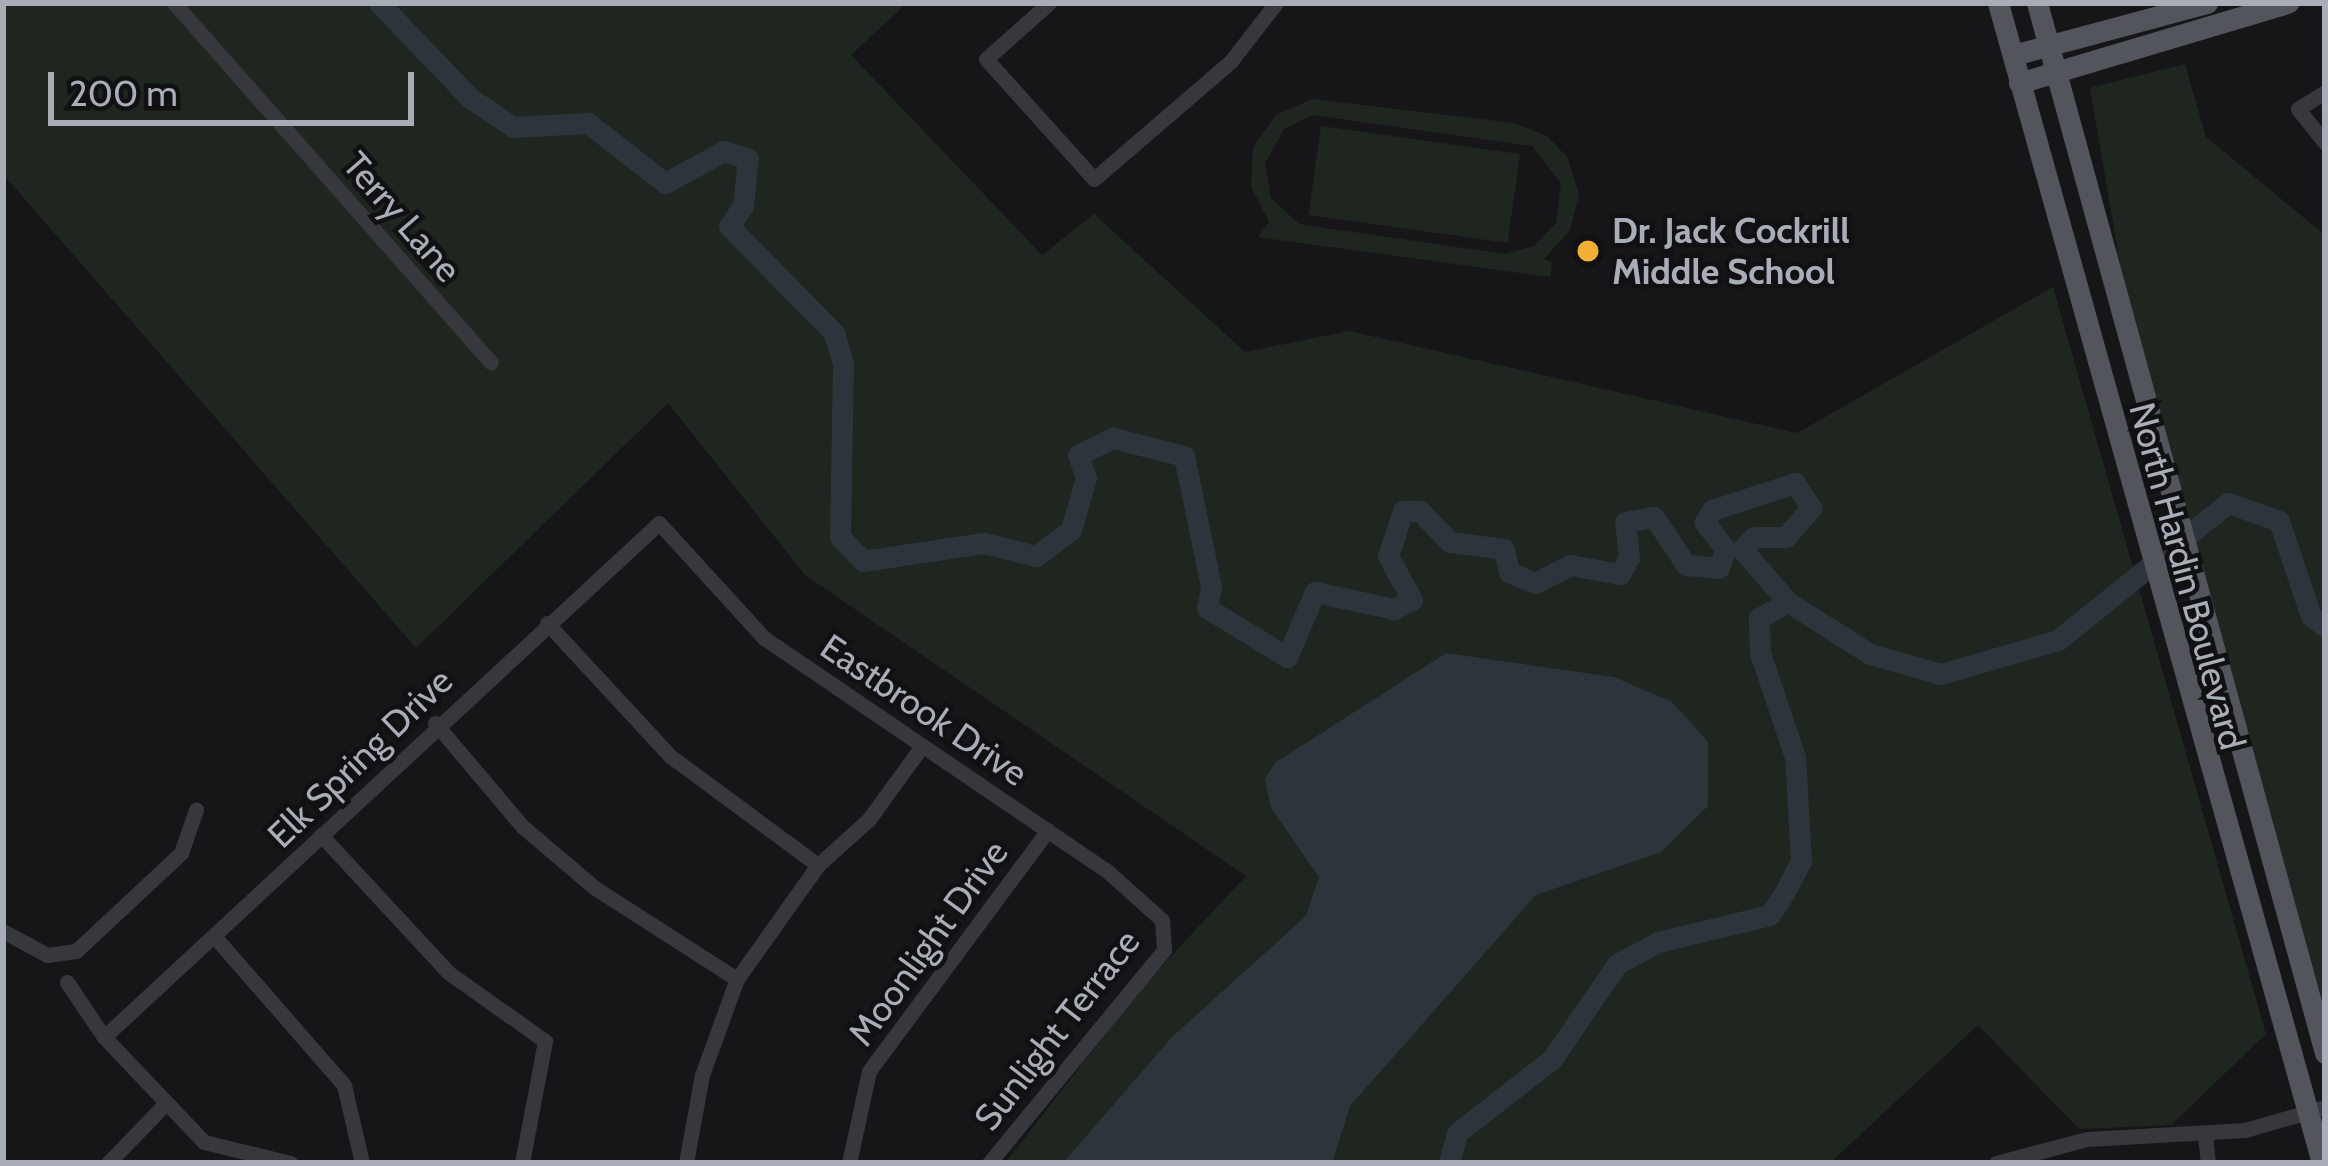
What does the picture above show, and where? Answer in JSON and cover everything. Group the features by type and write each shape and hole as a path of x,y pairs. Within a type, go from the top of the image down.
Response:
{"main road":[{"name":"North Hardin Boulevard","path":"1998,3 2252,938 2315,1110 2322,1163"},
{"name":"North Hardin Boulevard","path":"2036,3 2325,1052"},
{"path":"2013,55 2207,3"},
{"path":"2019,82 2288,3"}],"street":[{"name":"Terry Lane","path":"174,3 491,362"},
{"path":"1049,3 986,59 1094,179 1231,61 1276,3"},
{"path":"2325,92 2298,109 2325,143"},
{"name":"Elk Spring Drive","path":"104,1037 435,723 659,523"},
{"name":"Eastbrook Drive","path":"659,523 751,626 1106,870 1168,933"},
{"path":"547,623 670,756 818,865"},
{"path":"435,723 523,827 595,888 737,979"},
{"path":"686,1163 701,1075 737,979 818,865 869,819 922,746"},
{"path":"3,931 66,956 103,928 182,853 196,810"},
{"name":"Moonlight Drive","path":"850,1163 869,1071 1048,830"},
{"path":"321,835 449,973 545,1041 523,1163"},
{"name":"Sunlight Terrace","path":"989,1163 1168,933"},
{"path":"214,936 344,1085 362,1163"},
{"path":"67,982 104,1037 163,1106 231,1155 290,1163"},
{"path":"107,1163 163,1106"},
{"path":"1996,1163 2087,1139 2205,1135 2315,1110"},
{"path":"2205,1135 2208,1163"}],"shaded area":[{"path":"3,3 907,3 851,55 1042,255 1094,214 1245,352 1349,331 1797,433 2053,287 2266,1034 2171,1125 2079,1129 1978,1025 1830,1163 1005,1163 1143,986 1246,876 805,575 668,403 416,648 3,174"},
{"path":"2185,64 2206,137 2325,235 2325,1011 2121,270 2090,88"},
{"path":"1312,99 1514,123 1547,136 1568,158 1579,194 1570,230 1544,259 1552,262 1550,277 1258,237 1269,222 1251,187 1253,147 1276,115","holes":["1312,115 1532,146 1561,183 1556,223 1534,246 1504,254 1299,224 1271,198 1265,164 1284,129"]},
{"path":"1321,126 1520,154 1508,243 1308,215"},
{"path":"1446,653 1614,677 1672,702 1708,742 1708,806 1661,852 1536,895 1350,1106 1332,1163 1063,1163 1172,1037 1306,916 1319,877 1271,808 1265,779 1275,763"}],"waterway":[{"path":"379,3 470,98 513,127 588,123 665,183 724,151 748,159 743,206 729,226 834,333 843,365 840,537 863,561 984,543 1036,556 1071,530 1086,478 1078,455 1113,438 1184,456 1211,586 1207,608 1287,657 1315,592 1394,609 1412,600 1388,556 1403,511 1420,511 1450,542 1504,549 1509,572 1535,583 1570,565 1620,574 1629,558 1625,522 1654,517 1686,565 1719,568 1725,549 1705,522 1712,510 1795,483 1811,508 1786,537 1754,537 1742,549 1788,602"},
{"path":"1449,1163 1457,1133 1552,1059 1617,964 1658,942 1770,915 1785,892 1801,860 1795,757 1760,653 1759,618 1788,602 1870,654 1941,674 2058,640 2228,503 2279,521 2311,616 2325,627"}],"place":[{"name":"Dr. Jack Cockrill Middle School","path":"1588,251"}]}
